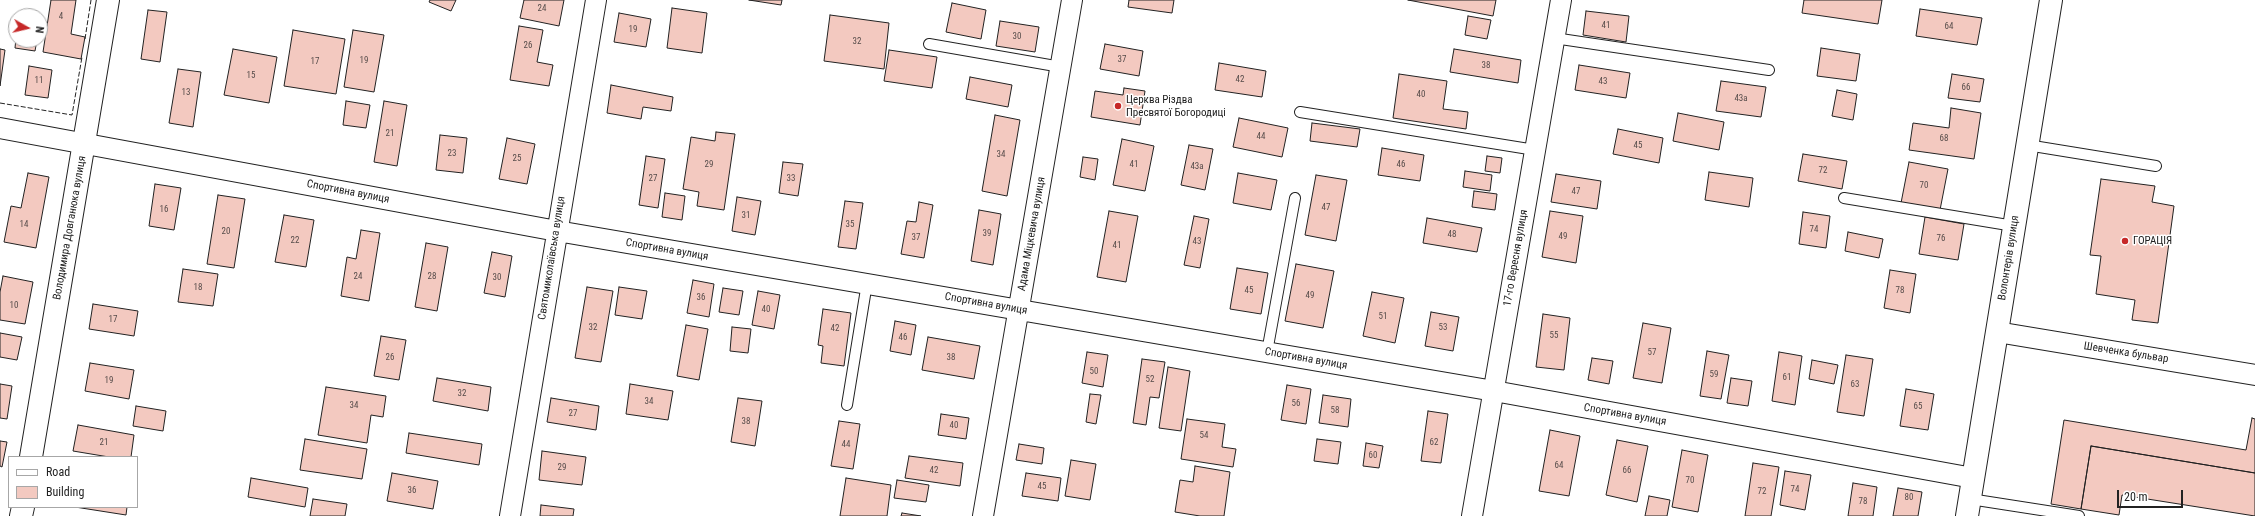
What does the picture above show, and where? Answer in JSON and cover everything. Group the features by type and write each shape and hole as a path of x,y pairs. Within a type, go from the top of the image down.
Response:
{"street":[{"name":"Володимира Довганюка вулиця","path":"31,456 108,0"},
{"name":"Святомиколаївська вулиця","path":"510,516 596,0"},
{"name":"Адама Міцкевича вулиця","path":"983,516 1072,0"},
{"name":"17-го Вересня вулиця","path":"1472,516 1561,0"},
{"name":"Волонтерів вулиця","path":"1968,507 2051,0"},
{"name":"Спортивна вулиця","path":"0,128 557,231 1494,391 1973,478"},
{"name":"Шевченка бульвар","path":"1997,332 2255,375"}],"lane":[{"path":"1554,38 1769,70"},
{"path":"929,44 1061,67"},
{"path":"1300,112 1535,150"},
{"path":"2027,145 2156,166"},
{"path":"1267,352 1295,198"},
{"path":"1844,198 2014,226"},
{"path":"846,406 867,283"},
{"path":"1968,507 2079,516"}],"building":[{"path":"51,0 76,0 71,34 85,37 81,59 43,52 44,48 48,48 48,20"},
{"path":"430,0 456,0 451,11 429,2"},
{"path":"524,0 564,0 559,26 520,18"},
{"path":"749,0 782,0 781,5"},
{"path":"1129,0 1174,0 1172,13 1128,7"},
{"path":"1408,0 1496,0 1493,16"},
{"path":"1804,0 1882,0 1878,24 1802,13"},
{"path":"952,3 986,10 981,39 946,32"},
{"path":"672,8 707,13 702,53 667,48"},
{"path":"1920,9 1982,18 1977,45 1916,36"},
{"path":"148,10 167,12 160,62 141,59"},
{"path":"1586,11 1629,16 1626,42 1583,35"},
{"path":"619,13 651,19 646,47 614,42"},
{"path":"830,15 889,23 884,69 824,61"},
{"path":"1468,16 1491,20 1487,39 1465,35"},
{"path":"1000,21 1039,27 1035,52 996,46"},
{"path":"519,26 543,30 537,62 553,65 549,86 510,80"},
{"path":"293,30 345,39 336,94 284,86"},
{"path":"353,30 384,35 374,92 344,87"},
{"path":"1105,44 1143,51 1139,76 1100,69"},
{"path":"15,48 36,48 35,51"},
{"path":"1821,48 1860,54 1856,81 1817,76"},
{"path":"0,49 5,50 0,86"},
{"path":"233,49 277,57 269,103 224,95"},
{"path":"1454,49 1521,60 1518,83 1450,72"},
{"path":"889,50 937,57 932,88 884,81"},
{"path":"1219,63 1266,71 1262,97 1215,90"},
{"path":"1579,65 1630,73 1626,98 1575,90"},
{"path":"29,66 52,70 48,98 25,95"},
{"path":"178,69 201,72 193,127 169,123"},
{"path":"1399,74 1447,81 1443,109 1468,112 1466,129 1393,118"},
{"path":"1952,74 1984,79 1980,102 1948,98"},
{"path":"970,77 1012,85 1008,107 966,99"},
{"path":"1721,81 1766,87 1761,117 1716,111"},
{"path":"611,85 673,97 671,111 643,107 641,119 607,113"},
{"name":"Церква Різдва Пресвятої Богородиці","path":"1124,88 1145,91 1140,125 1091,117 1095,91 1123,95"},
{"path":"1837,90 1857,94 1853,120 1832,116"},
{"path":"346,101 370,105 366,128 343,125"},
{"path":"384,101 407,105 397,166 374,162"},
{"path":"1951,108 1981,113 1974,159 1909,150 1913,123 1949,128"},
{"path":"1678,113 1724,122 1719,150 1673,141"},
{"path":"995,115 1020,120 1007,196 982,191"},
{"path":"1239,118 1288,128 1282,157 1233,147"},
{"path":"1312,123 1360,129 1357,147 1310,141"},
{"path":"1618,129 1663,138 1659,163 1613,154"},
{"path":"716,132 735,134 724,210 697,206 699,192 683,189 691,137 715,141"},
{"path":"440,135 467,138 463,173 436,170"},
{"path":"507,138 535,144 527,184 499,179"},
{"path":"1122,139 1154,146 1145,191 1113,185"},
{"path":"1189,145 1213,149 1205,190 1181,185"},
{"path":"1382,148 1424,155 1420,181 1378,175"},
{"path":"1803,154 1847,161 1842,189 1798,181"},
{"path":"646,156 665,159 658,208 639,205"},
{"path":"1487,156 1502,158 1500,173 1485,171"},
{"path":"1083,157 1098,159 1095,180 1080,177"},
{"path":"783,162 803,164 798,196 779,193"},
{"path":"1909,162 1948,169 1940,210 1901,203"},
{"path":"1465,171 1492,175 1490,191 1463,187"},
{"path":"1709,172 1753,178 1749,207 1705,200"},
{"path":"28,173 49,177 36,248 4,242 11,206 21,208"},
{"path":"1238,173 1277,180 1271,210 1233,203"},
{"path":"1556,174 1601,181 1597,209 1551,202"},
{"path":"1316,175 1347,180 1336,241 1305,235"},
{"path":"2101,179 2155,186 2152,202 2174,206 2158,323 2132,320 2135,300 2096,294 2101,256 2090,255"},
{"path":"155,184 181,188 174,230 149,226"},
{"path":"1474,191 1497,194 1495,210 1472,207"},
{"path":"665,193 685,196 682,220 662,217"},
{"path":"218,195 245,199 234,268 207,264"},
{"path":"737,197 761,201 755,235 732,231"},
{"path":"845,201 863,203 856,249 838,247"},
{"path":"919,202 933,205 924,258 901,254 907,221 916,222"},
{"path":"979,210 1001,214 993,265 971,261"},
{"path":"1109,211 1138,216 1126,282 1097,277"},
{"path":"1550,211 1583,216 1576,263 1542,257"},
{"path":"1803,212 1830,216 1826,248 1799,244"},
{"path":"284,215 314,220 306,267 275,262"},
{"path":"1194,216 1209,219 1200,268 1184,265"},
{"path":"1925,217 1964,224 1958,260 1919,254"},
{"path":"1427,218 1482,228 1477,252 1423,243"},
{"path":"361,230 380,233 369,301 341,296 347,257 356,259"},
{"path":"1848,232 1883,239 1879,258 1845,251"},
{"path":"426,243 448,247 437,311 415,307"},
{"path":"492,252 512,256 505,297 484,293"},
{"path":"1296,264 1334,271 1323,328 1285,321"},
{"path":"1237,268 1268,273 1261,314 1230,309"},
{"path":"183,269 218,274 213,306 178,302"},
{"path":"1890,270 1916,274 1910,313 1884,308"},
{"path":"3,276 33,282 25,324 0,320 0,292"},
{"path":"693,280 714,284 709,317 687,313"},
{"path":"587,287 613,291 601,362 575,358"},
{"path":"619,287 647,291 642,319 615,315"},
{"path":"723,288 743,291 739,315 719,312"},
{"path":"758,291 780,295 774,329 752,325"},
{"path":"1372,292 1404,298 1395,343 1363,336"},
{"path":"93,304 138,311 134,336 89,329"},
{"path":"823,309 851,313 844,366 821,363 823,346 818,345"},
{"path":"1431,312 1459,317 1453,351 1425,346"},
{"path":"1543,314 1570,318 1564,370 1536,367"},
{"path":"895,321 916,325 911,355 890,351"},
{"path":"1643,323 1671,328 1662,383 1633,378"},
{"path":"686,325 708,329 699,380 677,376"},
{"path":"732,327 751,329 748,353 730,351"},
{"path":"0,333 22,337 17,360 0,357"},
{"path":"381,336 406,340 399,380 374,376"},
{"path":"928,337 980,346 974,379 922,370"},
{"path":"1707,351 1729,355 1721,399 1700,396"},
{"path":"1087,352 1108,355 1103,387 1082,383"},
{"path":"1779,352 1802,356 1795,405 1772,401"},
{"path":"1846,355 1873,359 1864,416 1837,412"},
{"path":"1592,358 1613,361 1609,384 1588,380"},
{"path":"1142,359 1165,362 1159,398 1150,397 1146,425 1133,423"},
{"path":"1812,360 1838,365 1834,384 1809,379"},
{"path":"90,363 134,370 129,399 85,391"},
{"path":"1168,367 1190,371 1181,431 1159,428"},
{"path":"437,378 491,387 488,411 433,401"},
{"path":"1731,378 1752,381 1748,406 1727,403"},
{"path":"0,384 12,386 7,419 0,418"},
{"path":"630,384 673,391 668,420 626,414"},
{"path":"1287,385 1311,389 1306,424 1281,420"},
{"path":"326,387 386,396 383,417 371,415 367,443 318,435"},
{"path":"1906,389 1934,394 1928,430 1900,426"},
{"path":"1090,394 1101,395 1096,424 1086,422"},
{"path":"1323,395 1351,399 1348,427 1319,423"},
{"path":"551,398 599,406 596,430 547,422"},
{"path":"738,398 762,401 755,446 731,442"},
{"path":"136,406 166,411 163,431 133,426"},
{"path":"1428,411 1448,414 1441,463 1421,461"},
{"path":"941,414 969,418 966,439 938,435"},
{"path":"2252,418 2255,419 2255,473 2091,446 2081,509 2051,504 2064,420 2246,450"},
{"path":"1187,419 1225,424 1222,447 1236,449 1233,467 1181,459"},
{"path":"839,421 860,424 853,469 831,466"},
{"path":"78,425 134,435 131,456 103,456 73,451"},
{"path":"1550,430 1580,436 1569,496 1539,491"},
{"path":"409,433 482,444 479,465 406,453"},
{"path":"305,439 367,449 362,479 300,470"},
{"path":"1317,439 1341,442 1338,464 1314,461"},
{"path":"1617,440 1648,446 1637,502 1606,495"},
{"path":"0,441 7,442 2,467 0,466"},
{"path":"1366,443 1383,446 1379,468 1363,466"},
{"path":"1019,444 1044,448 1042,464 1016,460"},
{"path":"2091,446 2255,473 2255,516 2122,495 2119,515 2081,509"},
{"path":"1682,450 1708,455 1698,512 1672,507"},
{"path":"542,451 586,457 582,485 539,480"},
{"path":"909,456 963,463 960,486 905,478"},
{"path":"1071,460 1096,464 1090,500 1065,496"},
{"path":"1753,463 1779,467 1771,516 1745,516"},
{"path":"1195,466 1230,472 1224,516 1200,516 1175,512 1180,480 1193,482"},
{"path":"1785,471 1811,475 1805,510 1780,505"},
{"path":"392,473 438,481 433,509 387,501"},
{"path":"1026,473 1061,478 1058,501 1022,496"},
{"path":"251,478 308,488 305,507 248,497"},
{"path":"846,478 891,485 887,516 840,516"},
{"path":"897,480 929,485 926,502 894,498"},
{"path":"1853,483 1877,487 1873,516 1848,516"},
{"path":"1898,488 1922,492 1918,516 1893,516"},
{"path":"1649,496 1670,500 1667,516 1645,516"},
{"path":"313,499 347,504 345,516 310,516"},
{"path":"541,505 574,509 573,516 540,516"},
{"path":"81,508 127,508 126,515"},
{"path":"902,513 921,516 901,516"}],"fence":[{"path":"85,39 91,0"},
{"path":"0,103 72,115 82,57"}],"place":[{"name":"Церква Різдва Пресвятої Богородиці","path":"1118,106"},
{"name":"ГОРАЦІЯ","path":"2125,241"}]}
